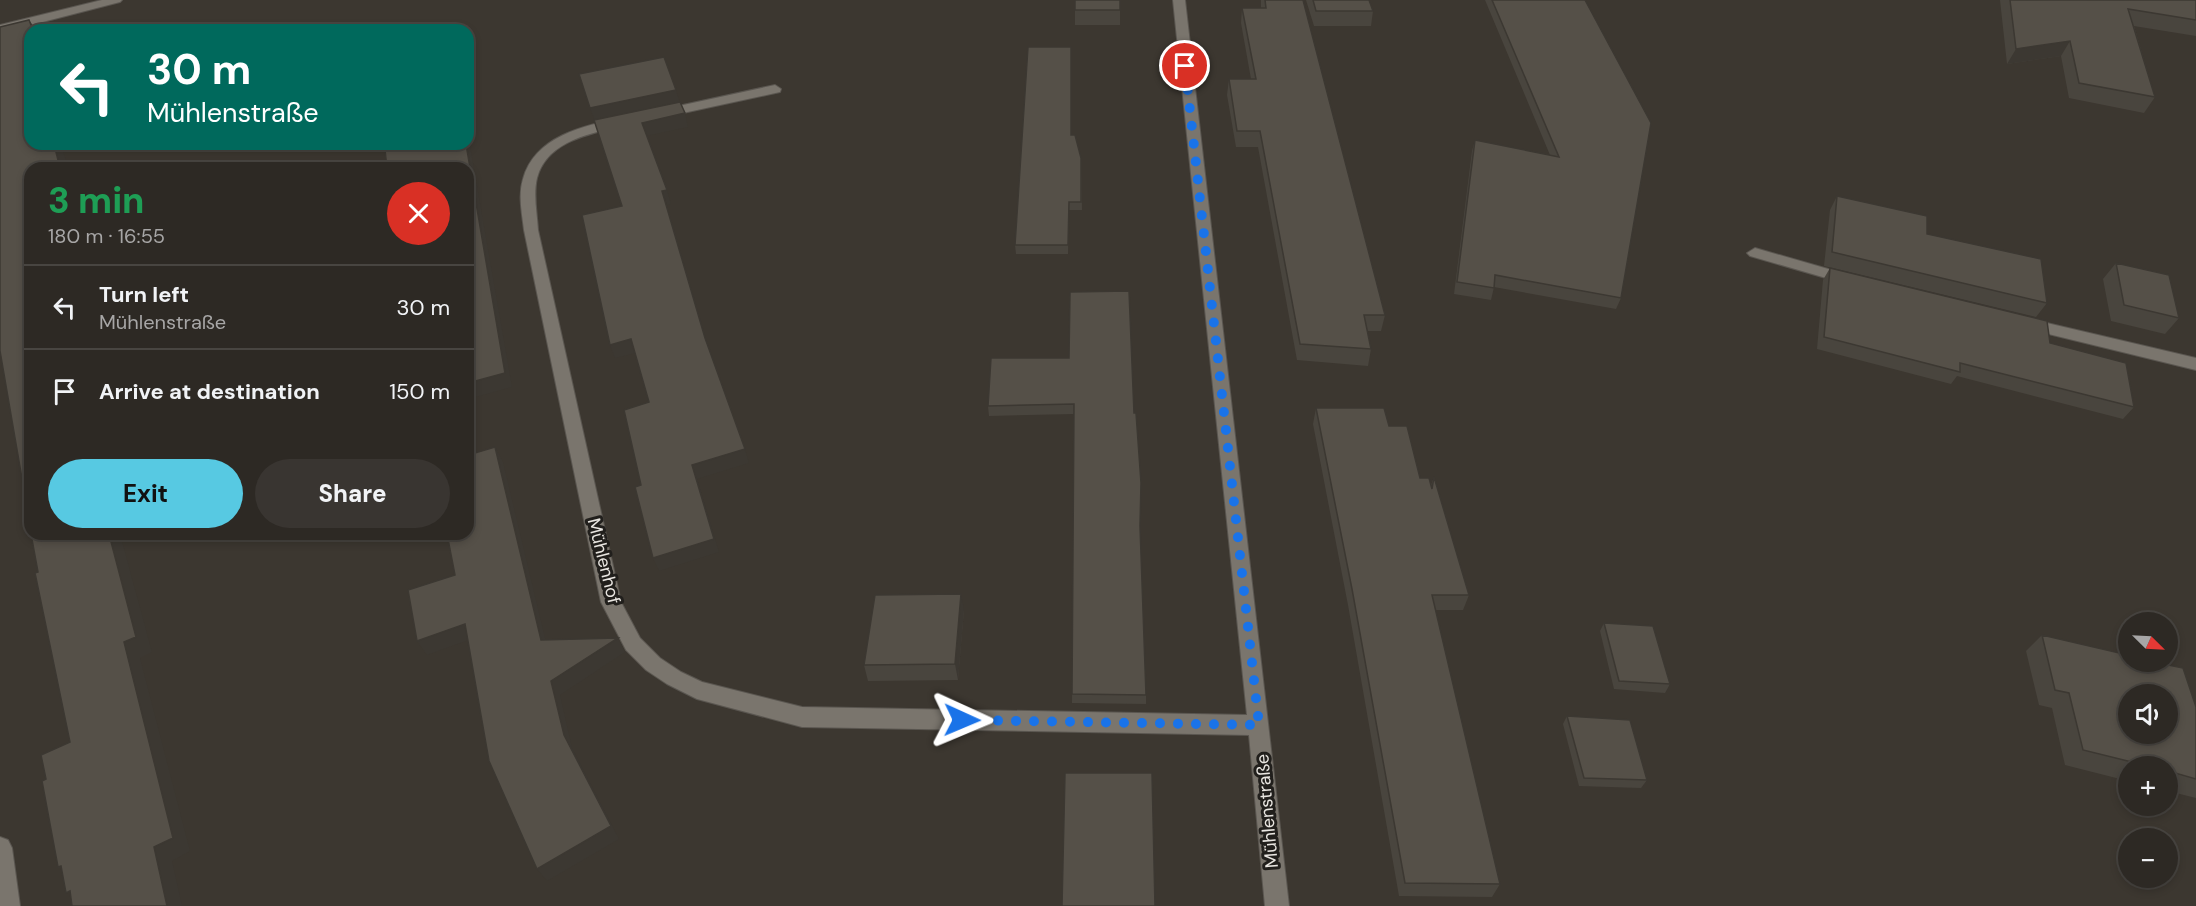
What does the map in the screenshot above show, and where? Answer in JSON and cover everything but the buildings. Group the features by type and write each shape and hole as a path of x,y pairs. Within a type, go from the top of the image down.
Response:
{"street":[{"path":"0,29 116,0"},
{"name":"Mühlenstraße","path":"1179,0 1259,725 1276,906"},
{"name":"Mühlenhof","path":"775,89 588,129 552,147 532,169 528,190 531,230 611,602 633,644 653,664 697,690 802,717 1259,725"},
{"path":"1755,253 1866,284"},
{"path":"2014,320 2196,364"},
{"path":"0,848 8,906"}],"route":[{"path":"962,720 1259,725 1185,66"}]}
